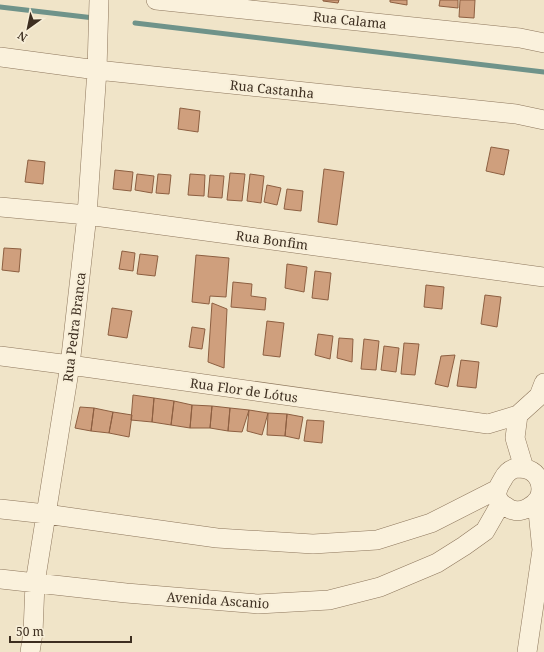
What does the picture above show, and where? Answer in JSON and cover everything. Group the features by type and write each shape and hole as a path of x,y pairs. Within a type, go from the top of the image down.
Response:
{"street":[{"name":"Rua Pedra Branca","path":"30,652 33,633 35,583 70,365 87,215 98,70 99,0"},
{"name":"Rua Calama","path":"156,0 520,38 544,43"},
{"name":"Rua Castanha","path":"0,57 98,70 508,114 544,120"},
{"name":"Rua Bonfim","path":"0,208 87,215 544,276"},
{"name":"Rua Flor de Lótus","path":"0,356 488,424"},
{"path":"488,424 518,414 539,396 544,383"},
{"path":"503,501 518,511 532,507 541,496 542,488 514,438 518,414"},
{"path":"488,424 504,438 533,472"},
{"path":"503,501 505,475 533,472"},
{"path":"0,509 217,538 313,544 377,540 503,501"},
{"path":"503,501 526,522 532,536 542,550"},
{"name":"Avenida Ascanio","path":"0,579 126,593 258,604 329,600 380,587 437,563 464,546 485,530 503,501"},
{"path":"527,652 542,550 537,502"}],"building":[{"path":"323,0 339,0 338,3"},
{"path":"390,0 407,0 407,5 390,2"},
{"path":"440,0 458,0 458,8 439,6"},
{"path":"460,0 475,0 474,18 459,17"},
{"path":"180,108 200,111 198,132 178,129"},
{"path":"491,147 509,150 504,175 486,171"},
{"path":"28,160 45,162 43,184 25,182"},
{"path":"324,169 344,172 337,225 318,222"},
{"path":"115,170 133,172 131,191 113,189"},
{"path":"230,173 245,174 242,201 227,200"},
{"path":"137,174 154,176 152,193 135,190"},
{"path":"158,174 171,175 169,194 156,193"},
{"path":"190,174 205,175 204,196 188,195"},
{"path":"250,174 264,176 261,203 247,201"},
{"path":"210,175 224,176 222,198 208,197"},
{"path":"267,185 281,188 277,205 264,202"},
{"path":"287,189 303,191 301,211 284,209"},
{"path":"4,248 21,249 19,272 2,270"},
{"path":"122,251 135,253 133,271 119,269"},
{"path":"140,254 158,256 155,276 137,274"},
{"path":"196,255 229,258 226,297 210,296 209,304 192,302"},
{"path":"287,264 307,267 304,292 285,288"},
{"path":"315,271 331,273 328,300 312,298"},
{"path":"233,282 252,284 251,296 266,298 265,310 231,307"},
{"path":"426,285 444,287 442,309 424,307"},
{"path":"485,295 501,297 497,327 481,324"},
{"path":"212,303 227,309 224,368 208,362"},
{"path":"112,308 132,311 127,338 108,335"},
{"path":"267,321 284,323 280,357 263,355"},
{"path":"192,327 205,329 202,349 189,347"},
{"path":"318,334 333,336 330,359 315,355"},
{"path":"339,338 353,339 352,362 337,358"},
{"path":"364,339 379,341 376,370 361,369"},
{"path":"404,343 419,344 415,375 401,374"},
{"path":"384,346 399,348 396,372 381,370"},
{"path":"455,355 448,387 435,384 441,356"},
{"path":"461,360 479,362 476,388 457,386"},
{"path":"133,395 154,398 152,422 131,420"},
{"path":"154,398 174,401 171,425 152,422"},
{"path":"174,401 192,405 190,428 171,425"},
{"path":"192,405 212,406 210,428 190,428"},
{"path":"212,406 230,408 228,431 210,428"},
{"path":"80,407 94,408 91,431 75,428"},
{"path":"94,408 113,412 109,433 91,431"},
{"path":"230,408 249,410 242,432 228,431"},
{"path":"249,410 268,413 262,435 247,431"},
{"path":"113,412 132,415 129,437 109,433"},
{"path":"268,413 287,414 285,436 267,435"},
{"path":"287,414 303,417 299,439 285,436"},
{"path":"307,420 324,421 322,443 304,441"}],"waterway":[{"path":"0,7 94,18"},
{"path":"135,23 544,72"}]}
